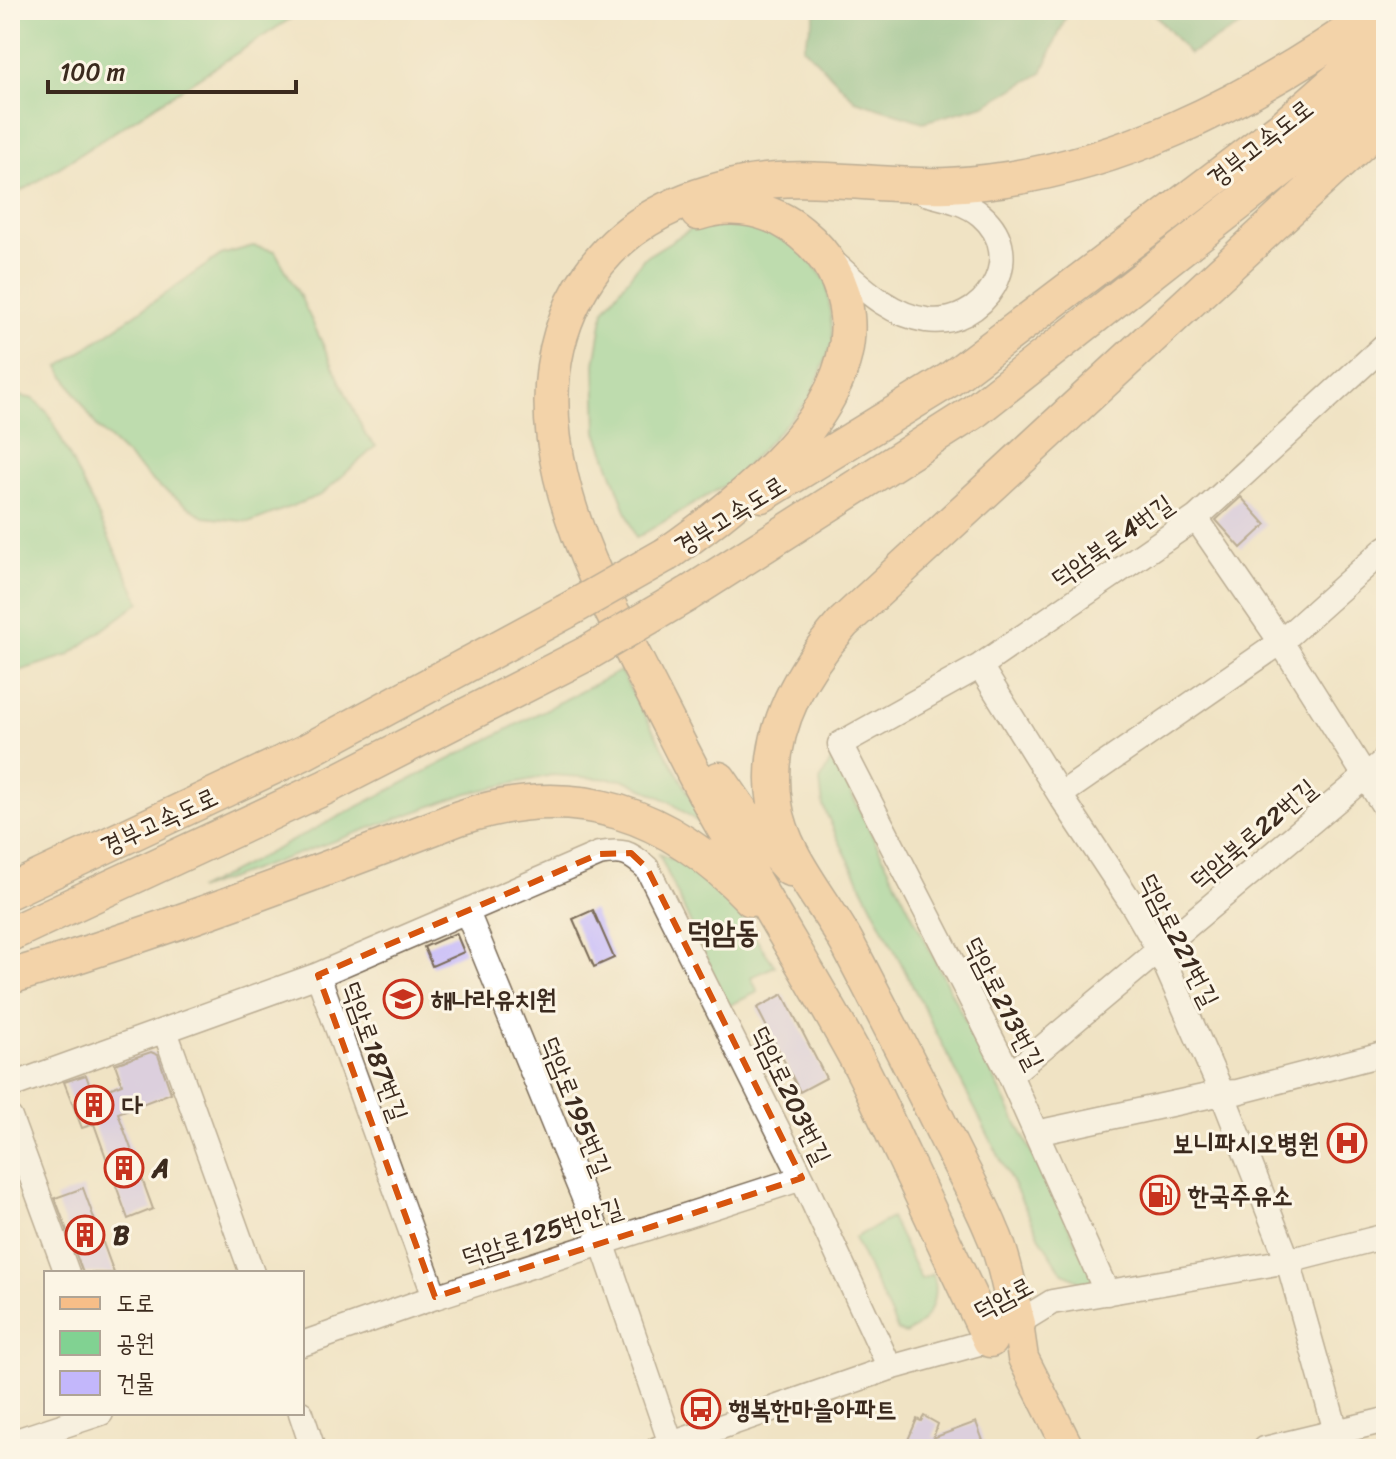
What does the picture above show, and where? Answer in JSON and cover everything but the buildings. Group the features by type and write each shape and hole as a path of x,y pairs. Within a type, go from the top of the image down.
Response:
{"highway":[{"path":"1004,1332 860,1065 703,791 592,569 559,465 552,419 552,379 563,322 584,282 604,254 649,218 693,197 751,182 795,178 894,185 955,184 1009,178 1098,158 1151,139 1257,90 1321,51 1379,10"},
{"name":"경부고속도로","path":"10,891 303,753 565,612 667,554 949,380 1284,126 1386,37"},
{"name":"경부고속도로","path":"10,934 326,787 586,654 688,594 972,413 1309,148 1386,82"},
{"path":"1004,1332 993,1233 899,1041 786,839 773,791 777,739 811,662 859,608 1386,120"},
{"path":"667,554 730,506 777,462 816,418 834,389 847,340 847,306 837,278 820,251 781,219 750,209 704,211 663,230 623,262 610,277 590,309 577,346 570,410 575,455 595,528 681,706 734,804 809,890 840,931"},
{"path":"10,977 114,945 485,809 538,801 602,808 658,825 718,867 789,941"}],"main road":[{"path":"1004,1332 1049,1449"},
{"path":"1004,1332 1023,1358 1069,1449"}],"street":[{"path":"820,251 877,299 917,318 928,321 949,319 970,310 986,297 999,279 1003,260 999,240 990,224 962,204 894,185"},
{"name":"덕암북로4번길","path":"840,744 980,666 1196,518 1386,344"},
{"path":"1196,518 1281,642 1386,809"},
{"path":"1060,795 1281,642 1386,548"},
{"name":"덕암로221번길","path":"980,666 1159,950 1222,1093 1288,1261 1338,1441"},
{"name":"덕암로213번길","path":"840,744 1010,1075 1107,1293"},
{"name":"덕암북로22번길","path":"1010,1075 1386,759"},
{"name":"덕암로203번길","path":"467,912 599,854 614,851 631,853 647,868 802,1178 890,1368"},
{"name":"덕암로187번길","path":"435,1297 318,975 467,912"},
{"name":"덕암로195번길","path":"467,912 602,1242 664,1447"},
{"path":"10,1086 318,975"},
{"path":"165,1031 251,1271"},
{"path":"1036,1133 1237,1092 1386,1053"},
{"path":"10,1118 66,1271"},
{"name":"덕암로125번안길","path":"304,1343 435,1297 802,1178"},
{"name":"덕암로","path":"664,1447 890,1368 1004,1332 1052,1302 1288,1261 1386,1236"},
{"path":"10,1443 95,1415"},
{"path":"302,1415 313,1449"},
{"path":"1265,1449 1338,1441 1386,1420"}],"highlighted area":[{"path":"631,853 647,868 802,1178 435,1297 318,975 599,854"}],"green space":[{"path":"10,10 304,10 27,188 10,195"},
{"path":"817,10 1069,10 1042,73 985,105 923,122 855,100 803,47"},
{"path":"1151,10 1270,10 1189,54"},
{"path":"751,220 800,248 827,282 833,342 810,398 732,481 636,538 597,432 595,364 604,310 644,258 701,223"},
{"path":"253,246 275,251 301,298 366,436 376,446 321,495 251,522 204,517 157,485 97,427 59,367 221,255"},
{"path":"10,394 34,399 49,414 140,602 69,655 19,671 10,670"},
{"path":"620,671 710,831 669,801 625,780 552,775 468,793 197,890"},
{"path":"833,757 1095,1279 1083,1283 1062,1272 1042,1241 837,837 823,806 820,781"},
{"path":"659,854 696,869 729,900 775,966 751,977 758,992 728,1006"},
{"path":"891,1218 921,1279 933,1274 935,1284 933,1302 926,1317 905,1334 898,1331 854,1238"}],"place":[{"name":"해나라유치원","path":"403,999"},
{"name":"다","path":"94,1105"},
{"name":"보니파시오병원","path":"1347,1143"},
{"name":"A","path":"124,1168"},
{"name":"한국주유소","path":"1160,1195"},
{"name":"B","path":"85,1235"},
{"name":"행복한마을아파트","path":"701,1409"}],"district":[{"name":"덕암동","path":"723,932"}]}
